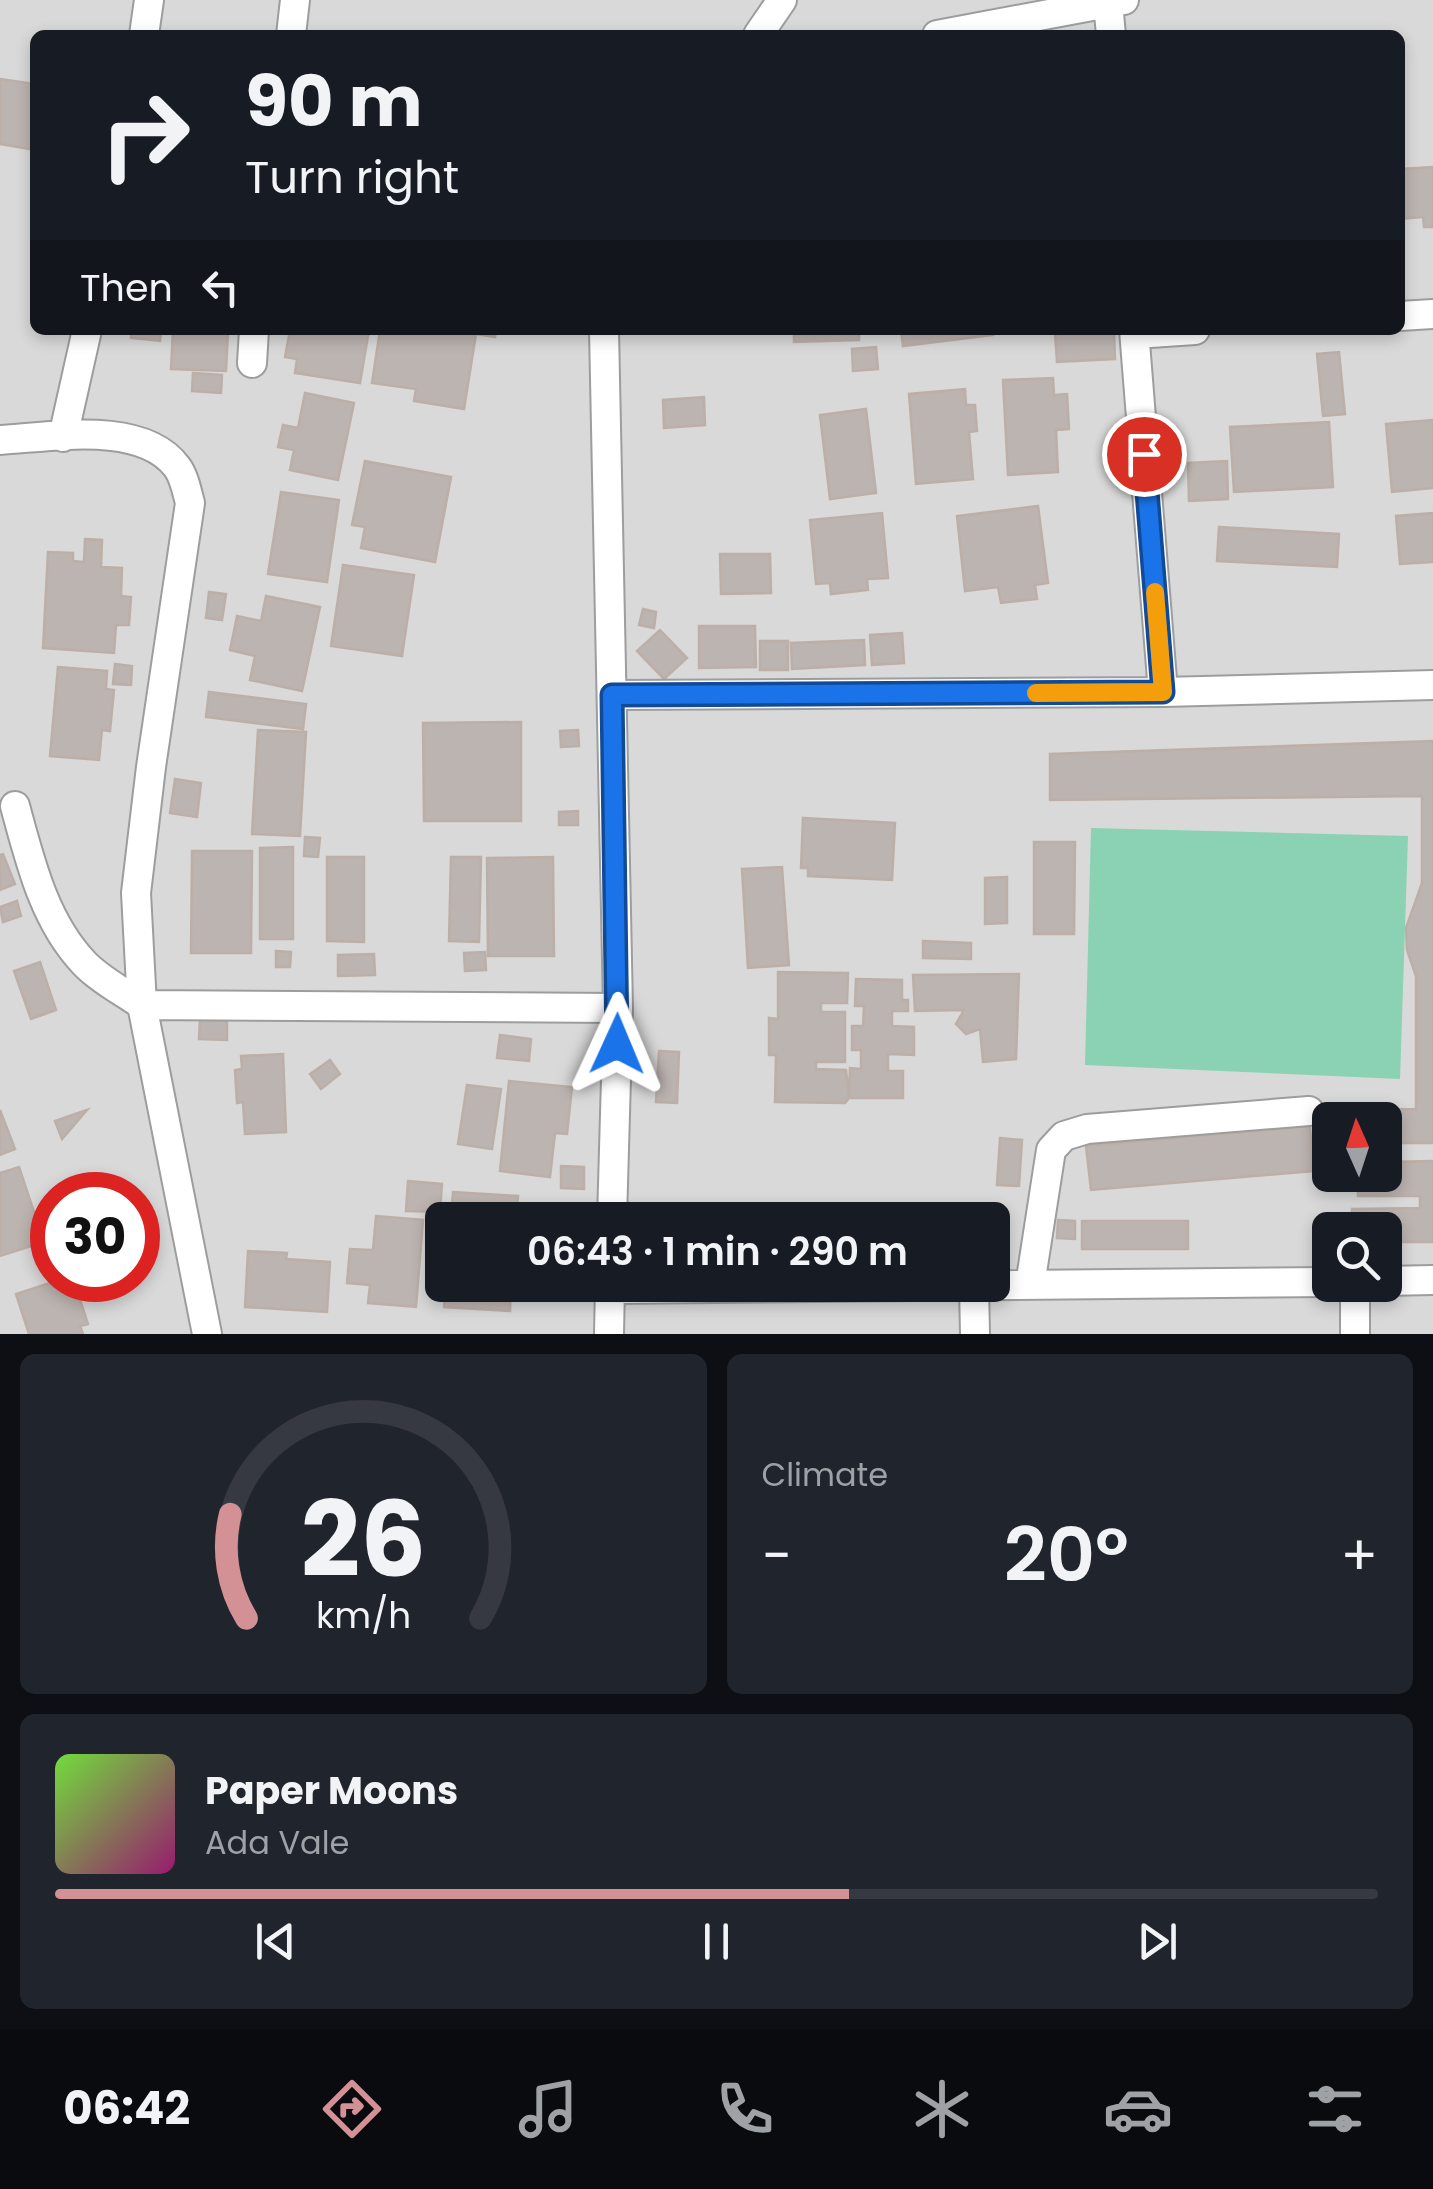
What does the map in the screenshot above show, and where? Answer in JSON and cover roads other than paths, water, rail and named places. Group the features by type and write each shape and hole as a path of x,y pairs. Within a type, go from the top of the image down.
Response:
{"street":[{"path":"145,30 149,0"},
{"path":"292,30 295,0"},
{"path":"761,30 782,0"},
{"path":"965,30 1116,2 1112,30"},
{"path":"1405,316 1433,314"},
{"path":"63,437 86,335"},
{"path":"252,364 254,335"},
{"path":"604,335 618,1008 613,1202"},
{"path":"1134,335 1163,692"},
{"path":"0,440 130,436 156,447 179,468 190,503 150,768 136,892 142,1005 207,1334"},
{"path":"612,695 1163,692 1433,685"},
{"path":"15,806 33,872 54,921 85,965 142,1005 618,1008"},
{"path":"1030,1285 1051,1150 1064,1136 1086,1130 1309,1111"},
{"path":"1402,1281 1433,1280"},
{"path":"1010,1285 1312,1282"},
{"path":"609,1334 610,1302"},
{"path":"974,1302 975,1334"},
{"path":"1355,1302 1356,1334"}]}
